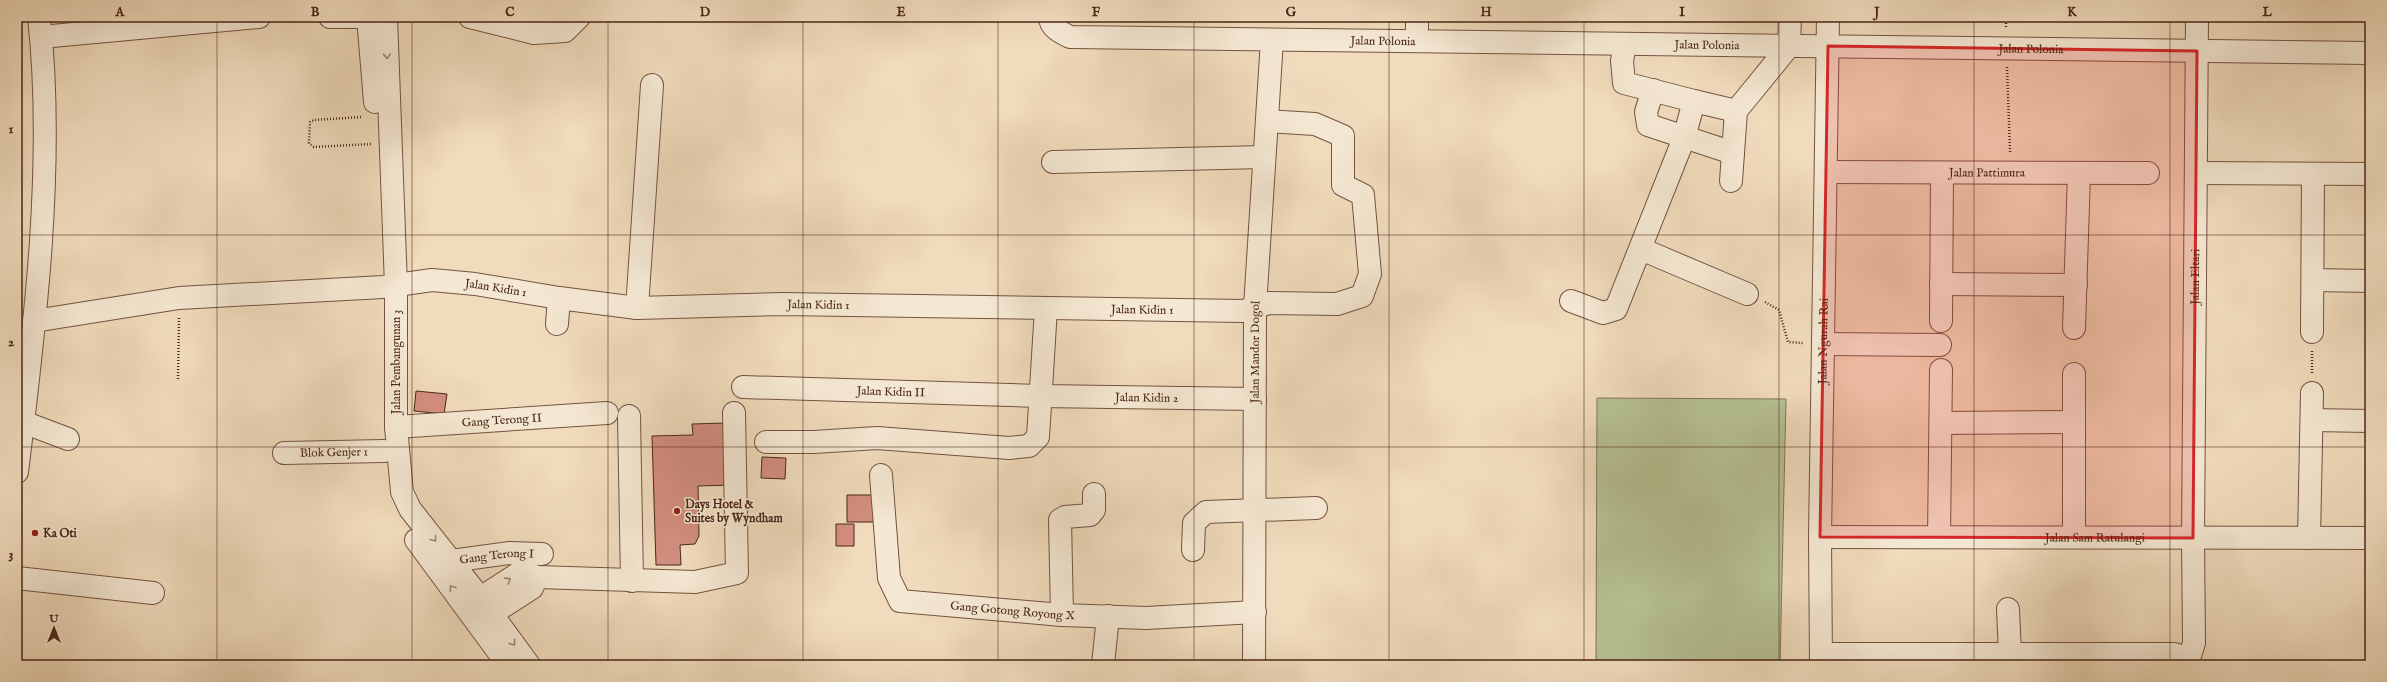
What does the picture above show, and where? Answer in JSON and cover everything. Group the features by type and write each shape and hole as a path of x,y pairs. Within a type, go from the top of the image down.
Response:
{"street":[{"path":"17,472 34,321 42,211 45,104 40,27 259,17"},
{"path":"330,17 375,17"},
{"name":"Jalan Pembangunan 3","path":"368,17 389,286 396,427 402,492 410,509 451,561 508,665"},
{"name":"Jalan Pembangunan 3","path":"386,17 389,286 384,451 389,495 403,522 479,611 529,665"},
{"path":"470,17 534,33 565,31 579,17"},
{"path":"1417,17 1417,41"},
{"path":"1731,182 1736,111 1789,46 1790,17"},
{"name":"Jalan Ngurah Rai","path":"1821,660 1820,537 1815,344 1826,172 1828,17"},
{"name":"Jalan Eltari","path":"2189,662 2194,643 2193,538 2197,17"},
{"name":"Jalan Polonia","path":"1050,19 1057,30 1070,37 2370,53"},
{"name":"Jalan Mandor Dogol","path":"1254,665 1255,307 1272,40"},
{"path":"1625,44 1622,61 1624,83 1736,111"},
{"path":"637,308 652,85"},
{"path":"1653,90 1646,112 1648,125 1733,153"},
{"path":"1571,301 1602,313 1616,309 1684,138 1694,101"},
{"name":"Jalan Kidin 1","path":"34,321 179,298 389,286 432,280 475,284 559,298 637,308 783,304 1243,312 1269,302 1337,304 1362,296 1370,274 1363,195 1343,184 1343,136 1315,124 1267,121"},
{"path":"1053,162 1264,157"},
{"name":"Jalan Pattimura","path":"1826,172 2148,173"},
{"path":"1941,321 1942,172"},
{"path":"2074,328 2079,173"},
{"path":"2196,173 2370,174"},
{"path":"2312,332 2313,174"},
{"path":"1641,249 1747,294"},
{"path":"2313,280 2370,281"},
{"path":"1941,284 2076,285"},
{"path":"557,324 559,298"},
{"path":"766,442 814,442 877,438 1009,448 1029,446 1038,436 1046,308"},
{"path":"1815,344 1940,345"},
{"path":"1939,537 1941,370"},
{"path":"2074,374 2074,537"},
{"name":"Jalan Kidin II","path":"743,387 1040,396"},
{"path":"2309,538 2312,393"},
{"name":"Jalan Kidin 2","path":"1040,396 1255,399"},
{"name":"Gang Terong II","path":"396,427 607,413"},
{"path":"479,611 522,571 538,577 695,582 736,573 734,413"},
{"path":"629,416 632,581"},
{"path":"2312,420 2370,421"},
{"path":"23,422 68,439"},
{"path":"1941,423 2074,422"},
{"name":"Blok Genjer 1","path":"284,453 384,451"},
{"name":"Gang Gotong Royong X","path":"881,475 889,578 900,600 1062,615 1146,618 1254,612"},
{"path":"1062,615 1060,520 1065,517 1090,515 1094,510 1094,494"},
{"path":"1193,550 1194,523 1206,512 1254,509 1316,508"},
{"name":"Jalan Sam Ratulangi","path":"1820,537 2370,538"},
{"name":"Gang Terong I","path":"451,561 510,553 542,554"},
{"path":"17,578 153,593"},
{"path":"2008,610 2010,654"},
{"path":"1103,665 1108,616"},
{"path":"1821,660 2010,654 2174,654 2189,662"}],"path":[{"path":"2006,17 2010,173"},
{"path":"376,117 314,120 310,122 309,144 314,148 378,144"},
{"path":"1747,294 1776,306 1786,340 1790,343 1815,344"},
{"path":"178,379 179,298"},
{"path":"2312,332 2312,393"}],"highlighted area":[{"path":"1828,46 2197,51 2193,538 1820,537"}],"green space":[{"path":"1597,398 1786,399 1780,665 1596,665"}],"building":[{"path":"416,391 447,394 444,414 414,411"},
{"name":"Days Hotel & Suites by Wyndham","path":"725,423 733,485 698,486 699,536 695,544 680,545 681,565 656,565 652,436 693,435 692,424"},
{"path":"762,457 786,458 785,479 761,478"},
{"path":"847,495 874,495 874,522 847,522"},
{"path":"836,524 854,524 854,546 836,546"}],"place":[{"name":"Days Hotel & Suites by Wyndham","path":"677,511"},
{"name":"Ka Oti","path":"35,533"}]}
